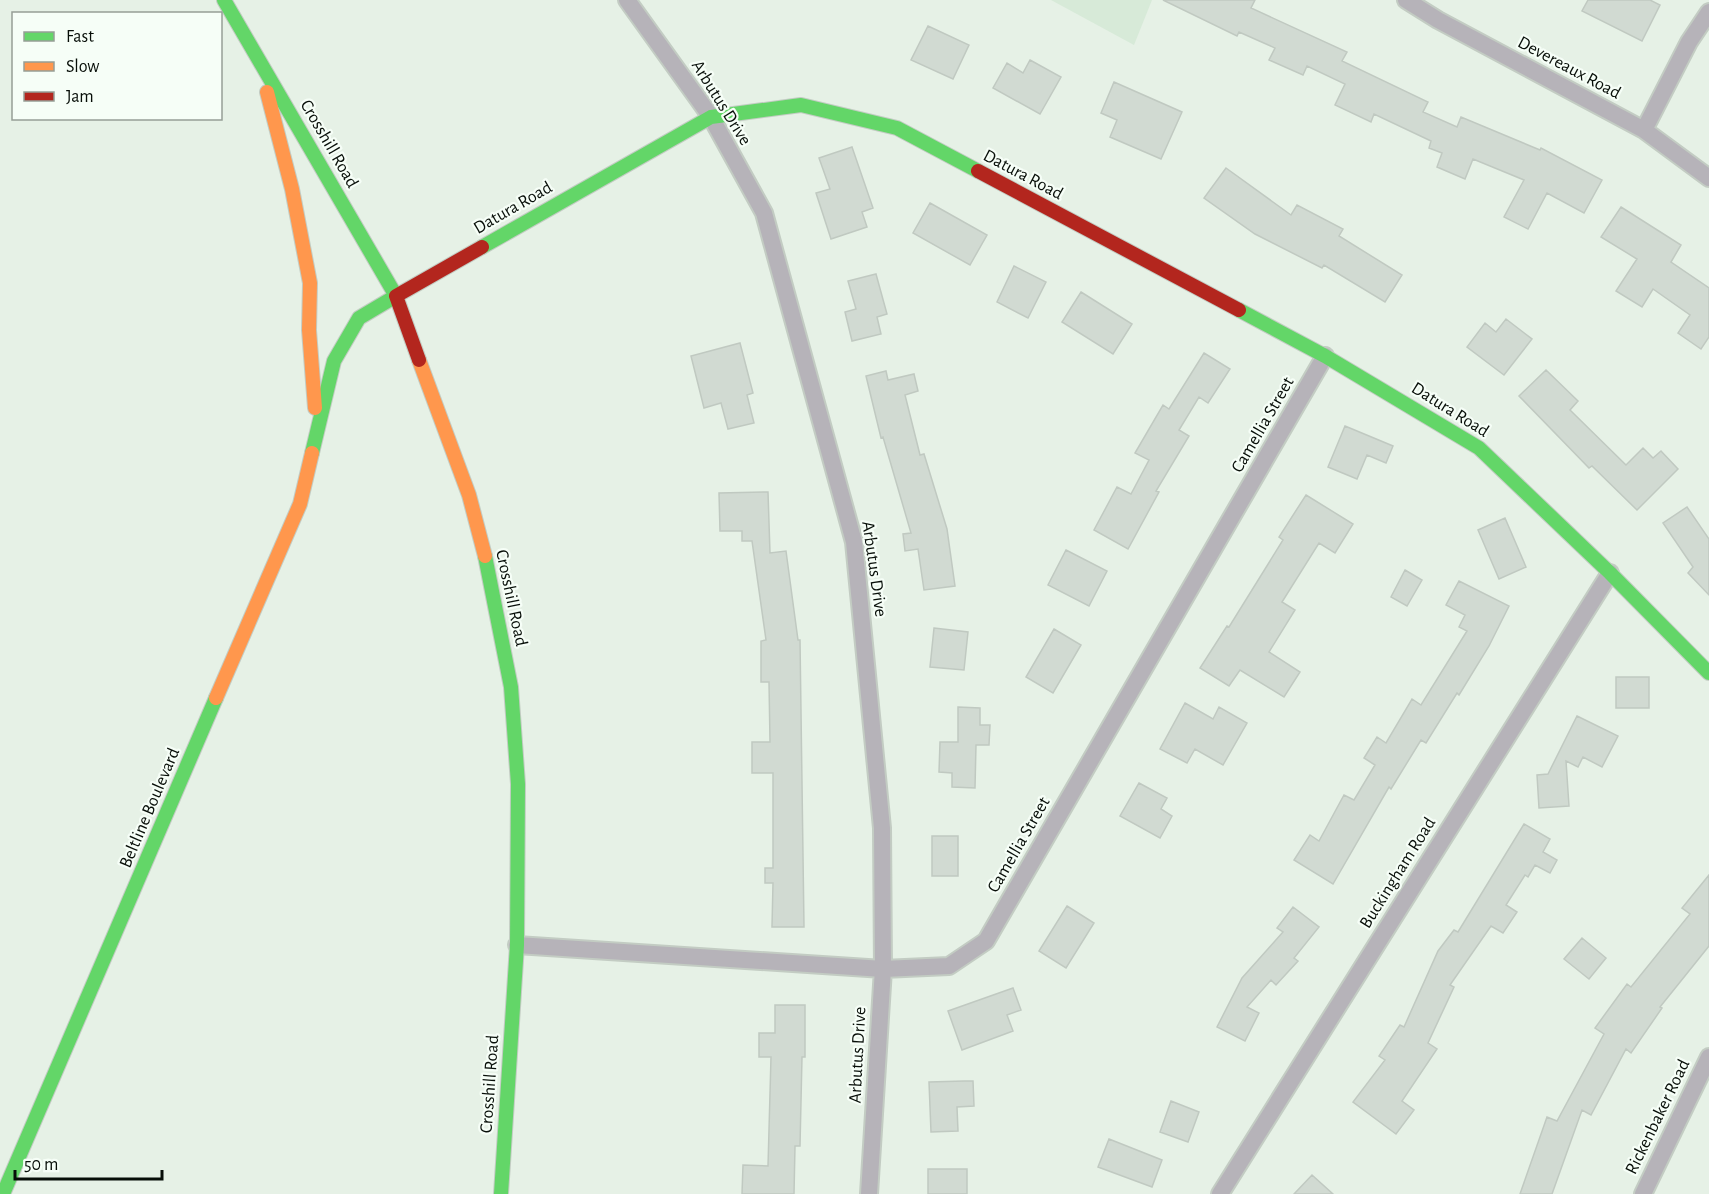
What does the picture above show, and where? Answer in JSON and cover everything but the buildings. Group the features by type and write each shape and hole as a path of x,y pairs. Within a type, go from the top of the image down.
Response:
{"main road":[{"path":"224,0 259,59 292,189 310,284 309,330 318,433"},
{"name":"Crosshill Road","path":"259,59 396,296 469,495 490,576 511,687 518,784 517,945 501,1194"},
{"name":"Datura Road","path":"318,433 334,361 359,318 711,117 801,105 897,128 1325,356 1479,448 1610,573 1709,673"},
{"name":"Beltline Boulevard","path":"3,1194 300,504 318,433"}],"street":[{"name":"Arbutus Drive","path":"627,0 711,117 764,213 854,542 882,828 883,969 869,1194"},
{"name":"Devereaux Road","path":"1406,0 1438,20 1644,130 1709,178"},
{"path":"1644,130 1689,42 1709,12"},
{"name":"Camellia Street","path":"517,945 883,969 949,966 986,941 1325,356"},
{"name":"Buckingham Road","path":"1220,1194 1610,573"},
{"name":"Rickenbaker Road","path":"1642,1194 1709,1057"}],"shaded area":[{"path":"1051,0 1152,0 1134,45"}],"traffic: fast":[{"path":"224,0 396,296 359,318 334,361 312,453"},
{"path":"482,247 711,117 801,105 897,128 978,171"},
{"path":"1239,310 1325,356 1479,448 1610,573 1709,673"},
{"path":"485,556 511,687 518,784 517,945 501,1194"},
{"path":"3,1194 216,698"}],"traffic: slow":[{"path":"267,92 292,189 310,283 309,330 315,408"},
{"path":"419,360 469,495 485,556"},
{"path":"216,698 300,504 312,453"}],"traffic: jam":[{"path":"978,171 1239,310"},
{"path":"419,360 396,296 482,247"}]}
